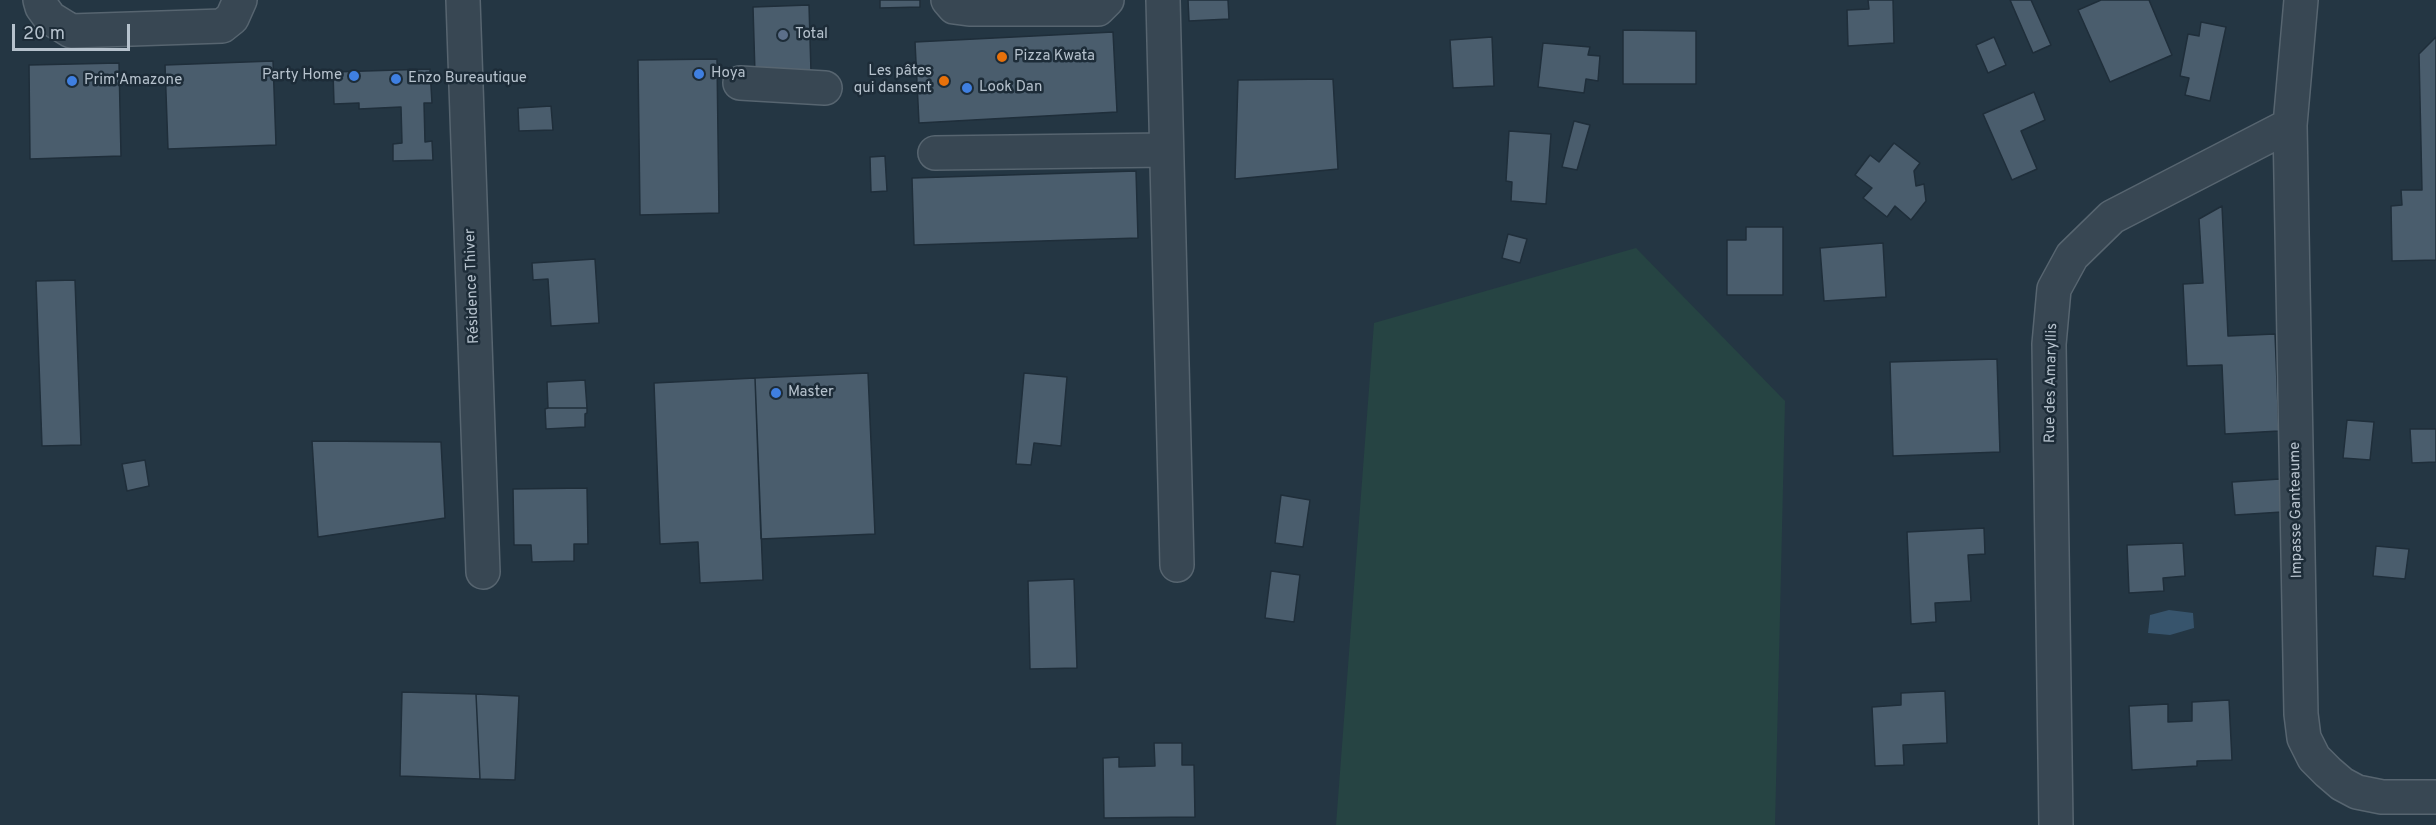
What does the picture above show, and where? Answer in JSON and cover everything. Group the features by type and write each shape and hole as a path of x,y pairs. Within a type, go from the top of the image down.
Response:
{"street":[{"path":"40,0 50,18 71,31 222,26 232,18 240,0"},
{"name":"Résidence Thiver","path":"463,0 483,572"},
{"path":"948,0 954,7 969,9 1098,9 1107,0"},
{"path":"1163,0 1177,565"},
{"path":"2290,125 2301,0"},
{"path":"740,83 825,88"},
{"name":"Impasse Ganteaume","path":"2290,125 2301,702 2304,738 2314,758 2342,784 2357,792 2382,797 2436,797"},
{"name":"Rue des Amaryllis","path":"2056,825 2049,344 2054,289 2072,256 2112,217 2290,125"},
{"path":"935,153 1166,150"}],"green space":[{"path":"1636,248 1785,401 1775,825 1336,825 1374,323"}],"water":[{"path":"2169,610 2193,613 2194,628 2170,635 2148,633 2150,615"}],"building":[{"path":"880,0 920,0 920,7 880,8"},
{"path":"1188,0 1228,0 1229,19 1189,21"},
{"path":"1868,0 1893,0 1894,43 1848,46 1847,10 1869,9"},
{"path":"2010,0 2031,0 2051,45 2033,53"},
{"path":"2101,0 2149,0 2172,55 2110,82 2078,10"},
{"path":"809,5 811,72 755,74 753,7"},
{"path":"2201,22 2226,27 2210,101 2185,95 2189,78 2180,76 2188,34 2199,36"},
{"path":"1623,30 1696,31 1696,84 1623,84"},
{"path":"1113,32 1117,112 919,123 915,42"},
{"path":"1492,37 1494,86 1453,88 1450,40"},
{"path":"1994,37 2006,65 1988,73 1976,45"},
{"path":"2436,37 2436,260 2392,261 2391,206 2402,205 2401,190 2422,190 2419,54"},
{"path":"1543,43 1590,47 1588,55 1600,56 1598,81 1586,79 1584,93 1538,87"},
{"path":"717,59 719,213 640,215 638,60"},
{"path":"273,61 276,145 168,149 165,65"},
{"path":"119,63 121,156 30,159 29,65"},
{"path":"430,69 432,103 424,103 425,142 432,141 433,160 393,161 393,144 402,143 401,107 359,109 359,103 334,104 333,72"},
{"path":"1333,79 1338,169 1235,179 1238,80"},
{"path":"2034,92 2045,120 2021,131 2037,169 2012,180 1983,114"},
{"path":"551,106 553,130 519,131 518,108"},
{"path":"1574,121 1590,125 1577,170 1562,167"},
{"path":"1509,131 1551,134 1546,204 1511,201 1512,182 1506,181"},
{"path":"1894,143 1920,163 1914,171 1916,186 1924,184 1926,201 1911,220 1895,206 1887,217 1863,198 1872,188 1855,175 1870,155 1879,162"},
{"path":"885,156 887,191 871,192 870,157"},
{"path":"1136,171 1138,238 914,245 912,178"},
{"path":"2222,206 2228,336 2275,334 2279,431 2225,434 2222,365 2187,366 2183,284 2203,283 2199,219"},
{"path":"1746,227 1783,227 1783,295 1727,295 1727,240 1746,240"},
{"path":"1508,234 1527,239 1520,263 1502,258"},
{"path":"1883,243 1886,297 1824,301 1820,248"},
{"path":"595,259 599,323 551,326 548,279 533,280 532,263"},
{"path":"75,280 81,445 42,446 36,281"},
{"path":"1997,359 2000,452 1893,456 1890,362"},
{"path":"868,373 875,534 761,539 755,378"},
{"path":"1024,373 1067,377 1061,446 1034,443 1031,465 1016,464"},
{"path":"755,378 763,580 700,583 698,542 660,544 654,383"},
{"path":"585,380 587,408 548,408 547,382"},
{"path":"587,408 585,427 546,429 545,409"},
{"path":"2347,420 2374,422 2370,460 2343,458"},
{"path":"2410,429 2436,429 2436,462 2412,463"},
{"path":"312,441 441,442 445,518 318,537"},
{"path":"145,460 149,486 127,491 122,464"},
{"path":"2280,479 2282,512 2235,515 2232,482"},
{"path":"587,488 588,544 574,544 574,561 532,562 531,545 514,545 513,489"},
{"path":"1281,495 1310,500 1303,547 1275,543"},
{"path":"1984,528 1985,554 1968,555 1971,601 1935,603 1936,622 1911,624 1907,532"},
{"path":"2183,543 2185,576 2163,578 2164,591 2129,593 2127,545"},
{"path":"2376,546 2409,549 2405,579 2373,576"},
{"path":"1271,571 1300,575 1294,622 1265,618"},
{"path":"1074,579 1077,668 1030,669 1028,581"},
{"path":"1945,691 1947,743 1903,745 1904,765 1875,766 1872,707 1901,705 1901,693"},
{"path":"402,692 476,694 480,779 400,776"},
{"path":"476,694 519,696 515,780 480,779"},
{"path":"2229,700 2232,760 2197,761 2197,766 2132,770 2129,706 2168,704 2168,722 2192,721 2192,702"},
{"path":"1154,743 1182,743 1182,765 1194,765 1195,817 1104,818 1103,758 1119,757 1119,767 1155,766"}],"place":[{"name":"Total","path":"783,35"},
{"name":"Pizza Kwata","path":"1002,57"},
{"name":"Hoya","path":"699,74"},
{"name":"Party Home","path":"354,76"},
{"name":"Enzo Bureautique","path":"396,79"},
{"name":"Prim'Amazone","path":"72,81"},
{"name":"Les pâtes qui dansent","path":"944,81"},
{"name":"Look Dan","path":"967,88"},
{"name":"Master","path":"776,393"}]}
